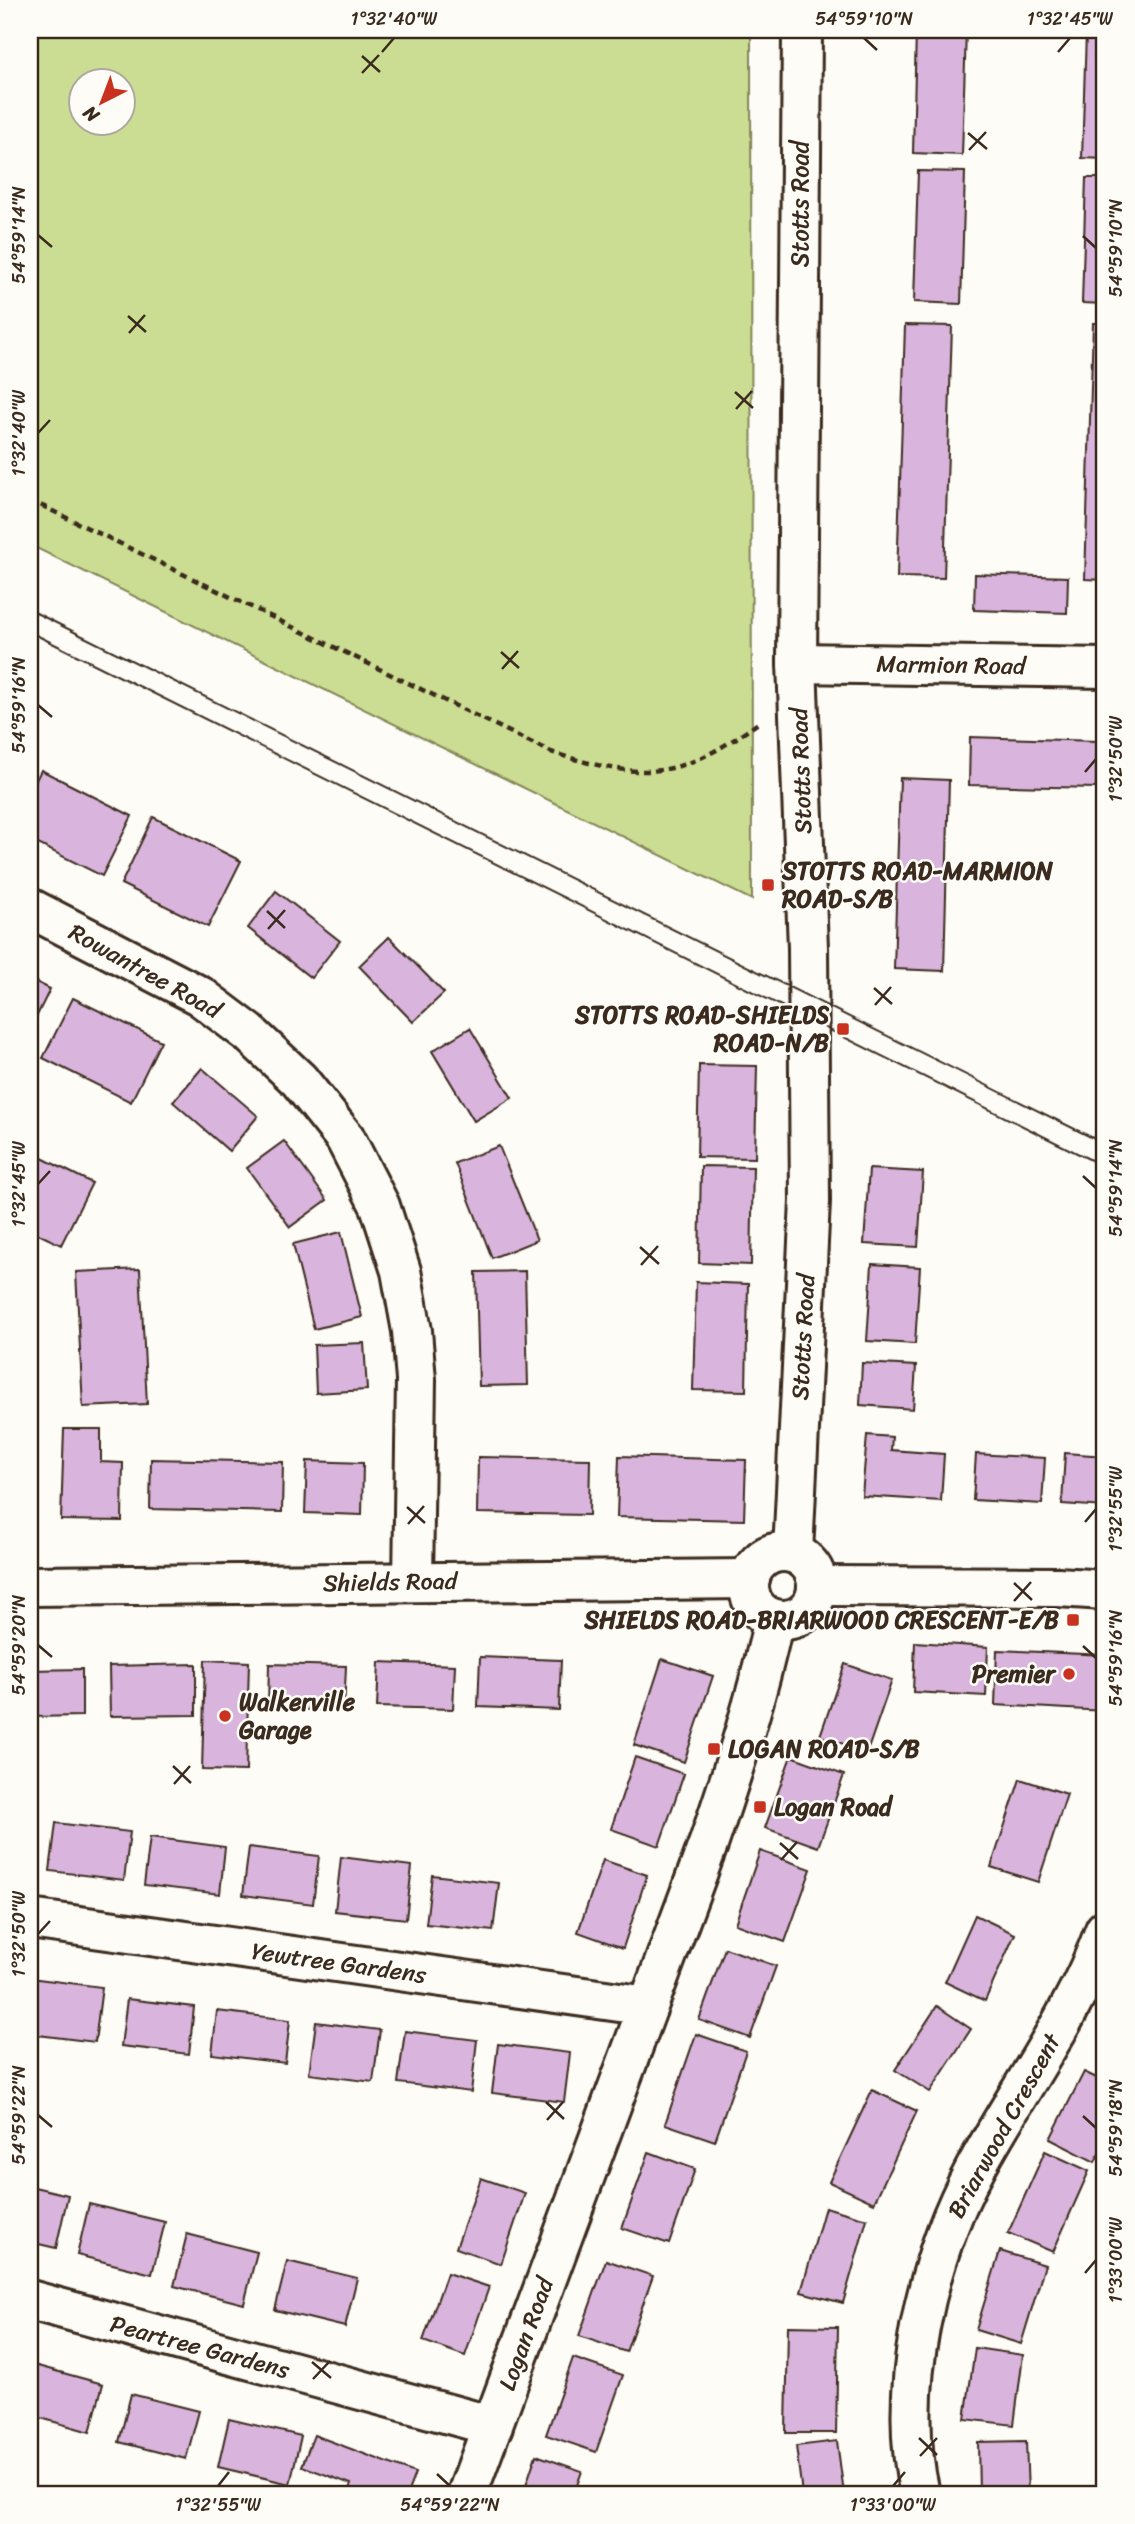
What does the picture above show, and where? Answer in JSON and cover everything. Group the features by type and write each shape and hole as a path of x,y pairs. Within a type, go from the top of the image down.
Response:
{"street":[{"name":"Stotts Road","path":"793,1553 810,1201 808,948 798,678 802,30"},
{"name":"Marmion Road","path":"798,678 1105,668"},
{"name":"Rowantree Road","path":"30,908 200,996 249,1033 299,1080 345,1138 380,1206 401,1271 412,1331 416,1380 413,1581"},
{"path":"781,1552 793,1553 812,1567 818,1586 813,1603 805,1613 794,1619 774,1619 765,1615 754,1604 750,1579 757,1565 768,1556 781,1552"},
{"name":"Shields Road","path":"30,1586 750,1579"},
{"path":"818,1586 1058,1587 1105,1590"},
{"name":"Logan Road","path":"467,2494 709,1842 763,1672 774,1619"},
{"name":"Yewtree Gardens","path":"30,1919 648,2006"},
{"name":"Briarwood Crescent","path":"920,2494 912,2422 915,2358 927,2293 948,2227 974,2171 1046,2052 1077,1994 1105,1930"},
{"name":"Peartree Gardens","path":"30,2301 493,2426"}],"path":[{"path":"30,500 551,752 600,768 643,773 689,764 728,744 798,678"}],"green space":[{"path":"30,30 751,30 752,900 30,545"}],"building":[{"path":"916,30 966,30 962,155 913,153"},
{"path":"1086,32 1105,33 1105,159 1082,158"},
{"path":"918,171 965,172 961,304 914,302"},
{"path":"1086,178 1105,178 1105,304 1082,303"},
{"path":"1093,323 1105,323 1105,580 1085,579"},
{"path":"905,325 952,326 944,578 897,577"},
{"path":"975,574 1068,577 1067,613 974,610"},
{"path":"970,737 1097,741 1096,788 969,785"},
{"path":"41,770 132,816 102,876 30,840 30,792"},
{"path":"900,778 949,780 944,971 894,969"},
{"path":"153,817 241,861 208,927 121,884"},
{"path":"276,891 340,941 311,978 248,928"},
{"path":"389,937 444,993 413,1022 359,966"},
{"path":"30,979 50,989 30,1030"},
{"path":"73,998 161,1041 131,1102 43,1058"},
{"path":"470,1028 512,1098 474,1121 432,1051"},
{"path":"699,1065 757,1066 755,1158 697,1157"},
{"path":"202,1068 258,1116 229,1151 173,1102"},
{"path":"284,1141 327,1200 290,1227 247,1168"},
{"path":"499,1146 537,1240 492,1258 455,1163"},
{"path":"30,1152 92,1183 61,1245 30,1230"},
{"path":"701,1166 753,1167 751,1265 699,1263"},
{"path":"869,1169 923,1172 918,1247 864,1244"},
{"path":"341,1232 362,1317 314,1329 293,1244"},
{"path":"872,1264 920,1267 915,1344 867,1341"},
{"path":"140,1269 147,1404 83,1407 76,1272"},
{"path":"525,1271 528,1385 479,1386 476,1272"},
{"path":"696,1282 748,1284 746,1391 693,1390"},
{"path":"364,1343 367,1390 316,1393 314,1345"},
{"path":"862,1363 916,1366 913,1409 860,1405"},
{"path":"64,1429 101,1429 101,1462 123,1463 122,1521 61,1520"},
{"path":"867,1435 892,1437 891,1450 944,1454 941,1501 862,1496"},
{"path":"1065,1453 1105,1456 1105,1507 1062,1504"},
{"path":"976,1454 1045,1458 1042,1504 973,1500"},
{"path":"619,1456 746,1460 744,1520 617,1517"},
{"path":"478,1457 590,1459 589,1515 477,1513"},
{"path":"151,1459 283,1462 282,1512 150,1509"},
{"path":"307,1461 363,1463 362,1515 305,1513"},
{"path":"915,1642 988,1647 986,1696 913,1692"},
{"path":"997,1650 1105,1655 1105,1711 995,1705"},
{"path":"480,1657 561,1660 559,1710 478,1707"},
{"path":"662,1659 713,1676 684,1762 634,1745"},
{"name":"Walkerville Garage","path":"205,1660 249,1662 246,1771 202,1770"},
{"path":"379,1662 455,1665 453,1709 377,1707"},
{"path":"196,1664 196,1715 110,1716 109,1666"},
{"path":"269,1664 346,1666 344,1711 268,1708"},
{"path":"845,1664 892,1680 867,1752 820,1736"},
{"path":"82,1669 82,1716 30,1717 30,1670"},
{"path":"791,1756 844,1775 818,1847 765,1828"},
{"path":"635,1757 684,1774 659,1846 611,1829"},
{"path":"1020,1779 1067,1794 1038,1882 991,1867"},
{"path":"56,1823 130,1832 124,1880 50,1871"},
{"path":"150,1837 225,1847 220,1894 144,1885"},
{"path":"249,1847 319,1856 313,1904 243,1895"},
{"path":"760,1851 811,1869 785,1942 735,1924"},
{"path":"341,1857 412,1866 406,1919 335,1911"},
{"path":"603,1860 647,1875 623,1948 578,1932"},
{"path":"432,1875 499,1883 493,1931 426,1924"},
{"path":"975,1915 1015,1934 985,2001 945,1982"},
{"path":"725,1948 776,1966 750,2038 699,2020"},
{"path":"30,1978 102,1987 95,2042 30,2034"},
{"path":"127,1999 194,2007 189,2054 121,2046"},
{"path":"937,2006 971,2029 930,2092 895,2070"},
{"path":"217,2011 290,2020 285,2063 212,2054"},
{"path":"316,2022 380,2030 373,2082 309,2074"},
{"path":"405,2031 477,2040 471,2092 398,2083"},
{"path":"696,2034 746,2051 715,2141 665,2124"},
{"path":"498,2044 570,2053 564,2102 492,2093"},
{"path":"1084,2072 1105,2082 1105,2142 1095,2162 1050,2139"},
{"path":"872,2090 917,2111 874,2203 829,2182"},
{"path":"1045,2151 1089,2171 1053,2252 1008,2233"},
{"path":"649,2152 695,2169 669,2244 622,2228"},
{"path":"481,2178 525,2193 501,2264 456,2248"},
{"path":"30,2186 68,2195 56,2248 30,2242"},
{"path":"89,2204 165,2222 152,2274 77,2255"},
{"path":"825,2207 867,2219 843,2303 801,2292"},
{"path":"187,2234 257,2252 244,2304 174,2286"},
{"path":"1000,2251 1045,2265 1021,2344 976,2330"},
{"path":"606,2260 653,2276 626,2352 579,2336"},
{"path":"287,2261 357,2278 345,2327 275,2310"},
{"path":"447,2273 489,2287 465,2356 423,2341"},
{"path":"788,2326 838,2327 836,2433 786,2433"},
{"path":"975,2348 1023,2355 1014,2425 965,2419"},
{"path":"573,2358 623,2375 596,2452 546,2435"},
{"path":"34,2365 103,2384 90,2432 30,2415 30,2380"},
{"path":"131,2394 199,2411 186,2459 119,2442"},
{"path":"229,2419 301,2436 290,2484 218,2467"},
{"path":"314,2435 415,2473 407,2494 347,2494 351,2484 302,2466"},
{"path":"837,2441 844,2494 802,2494 796,2446"},
{"path":"1026,2441 1028,2494 979,2494 978,2442"},
{"path":"536,2455 582,2471 574,2494 523,2494"}],"tram line":[{"path":"30,610 1105,1144"},
{"path":"30,632 1105,1167"}],"place":[{"name":"STOTTS ROAD-MARMION ROAD-S/B","path":"768,885"},
{"name":"STOTTS ROAD-SHIELDS ROAD-N/B","path":"843,1029"},
{"name":"SHIELDS ROAD-BRIARWOOD CRESCENT-E/B","path":"1073,1620"},
{"name":"Premier","path":"1069,1674"},
{"name":"Walkerville Garage","path":"225,1716"},
{"name":"LOGAN ROAD-S/B","path":"714,1749"},
{"name":"Logan Road","path":"760,1807"}]}
